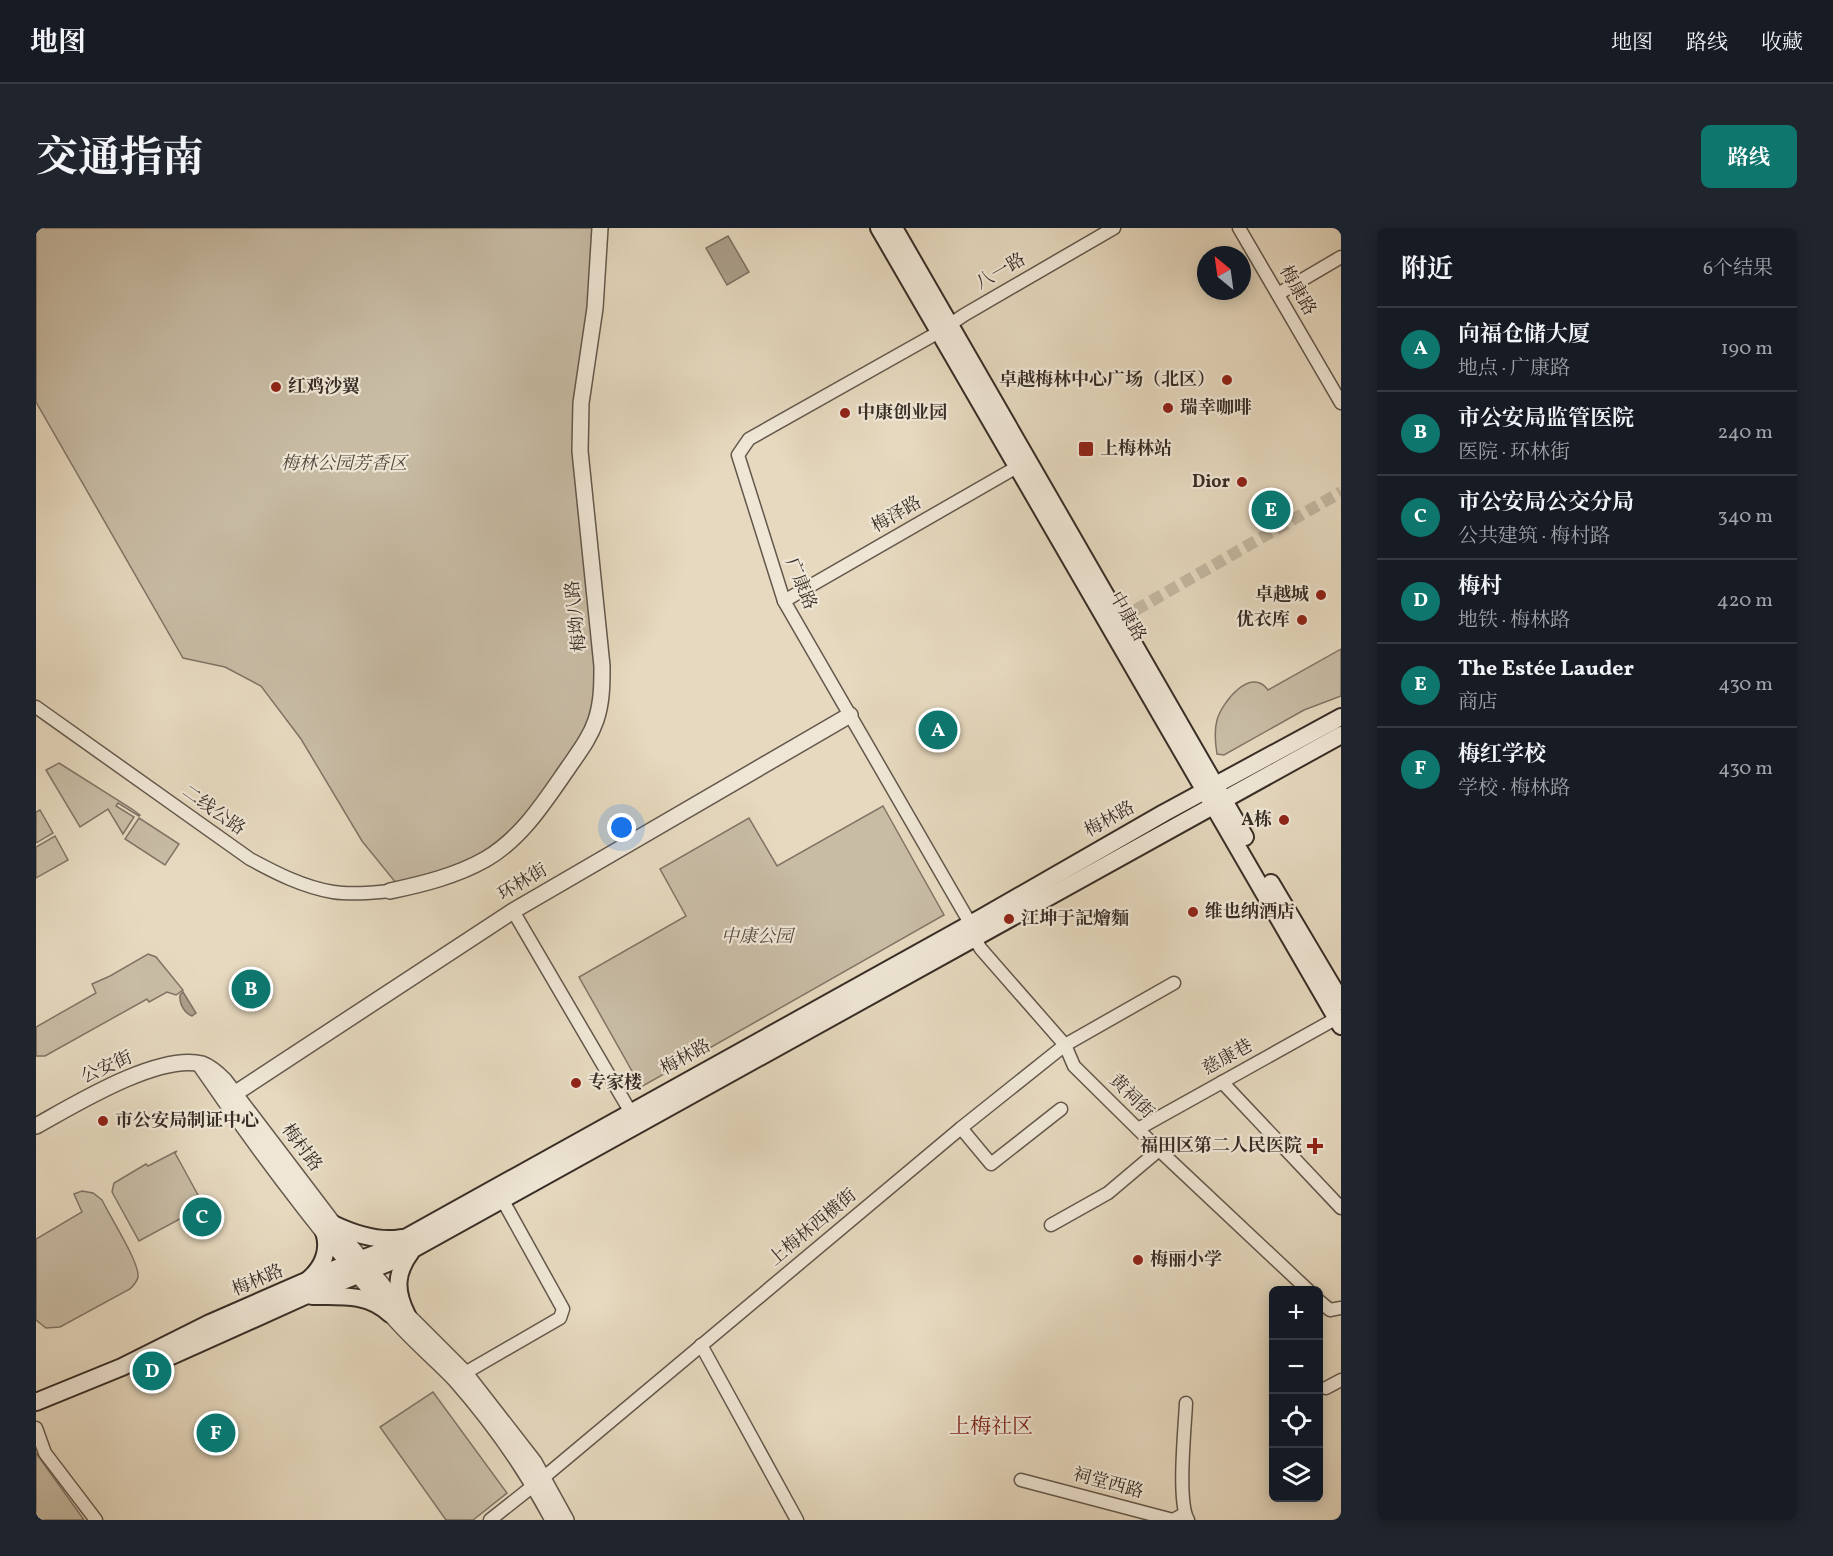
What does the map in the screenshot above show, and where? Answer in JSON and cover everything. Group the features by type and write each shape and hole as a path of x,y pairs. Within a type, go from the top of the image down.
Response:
{"main road":[{"name":"中康路","path":"879,228 945,329 1182,742 1243,845 1341,1001"},
{"name":"中康路","path":"894,228 945,329"},
{"name":"梅林路","path":"1275,763 1341,717"},
{"name":"梅林路","path":"36,1402 122,1366 210,1323 304,1290 360,1267 502,1199 1168,820 1275,763 1341,735"},
{"path":"1182,742 1200,753 1208,767 1218,772 1249,758 1275,763 1262,785 1244,798 1240,809 1250,831 1243,845 1229,841 1218,825 1211,821 1200,820 1186,826 1168,820 1172,804 1183,797 1189,780 1178,759 1182,742"},
{"name":"中康路","path":"1243,845 1339,1022"},
{"name":"梅林路","path":"411,1242 630,1111 972,931"},
{"path":"328,1228 381,1239 411,1242 401,1265 398,1314 362,1298 304,1290 324,1258 328,1228"},
{"name":"梅林路","path":"36,1412 123,1378 304,1290"}],"street":[{"name":"梅坳八路","path":"390,891 438,880 485,859 511,840 547,798 584,744 597,718 602,690 602,666 580,451 581,403 595,308 600,228"},
{"name":"八一路","path":"945,329 964,315 1114,228"},
{"name":"梅康路","path":"1239,228 1341,403"},
{"path":"1278,294 1341,257"},
{"name":"广康路","path":"945,329 758,434 742,447 738,455 784,601 972,931"},
{"name":"梅泽路","path":"784,601 1023,464"},
{"name":"二线公路","path":"36,707 250,859 303,884 335,892 390,891"},
{"name":"环林街","path":"230,1097 513,911 850,716"},
{"path":"513,911 630,1111"},
{"name":"黄祠街","path":"972,931 981,949 1065,1046 1074,1066 1159,1150 1304,1286"},
{"name":"上梅林西横街","path":"490,1520 961,1128 1065,1046 1174,983"},
{"name":"慈康巷","path":"1138,1129 1222,1082 1339,1022"},
{"name":"公安街","path":"36,1126 116,1082 170,1064 199,1064"},
{"name":"梅村路","path":"199,1064 230,1097 328,1228 398,1314 459,1376 500,1435 539,1481 566,1520"},
{"path":"1222,1082 1341,1208"},
{"path":"961,1128 991,1164 1061,1109"},
{"path":"1051,1224 1108,1193 1159,1150"},
{"path":"459,1376 560,1317 563,1309 502,1199"},
{"path":"701,1345 797,1520"},
{"path":"1326,1388 1341,1380"},
{"path":"1186,1403 1183,1470 1186,1517"},
{"path":"36,1428 45,1453 96,1520"},
{"name":"祠堂西路","path":"1022,1480 1173,1520 1186,1517"},
{"name":"梅村路","path":"539,1481 553,1520"}],"green space":[{"name":"梅林公园芳香区","path":"36,228 600,228 581,403 598,623 597,718 547,798 471,866 396,883 362,841 301,739 261,686 225,667 183,658 36,402"},
{"path":"1341,649 1341,696 1304,710 1224,755 1217,754 1215,728 1217,720 1225,704 1238,689 1254,682 1268,690"},
{"path":"59,763 140,815 118,803 116,806 134,817 123,834 108,809 80,827 46,770"},
{"name":"中康公园","path":"883,806 944,915 641,1087 579,977 686,916 660,869 749,818 777,866"},
{"path":"40,810 53,833 36,843 36,812"},
{"path":"139,818 179,844 165,865 125,839"},
{"path":"55,836 68,860 36,878 36,847"},
{"path":"148,954 156,957 183,990 176,995 167,992 149,1002 147,999 45,1056 36,1056 36,1027 96,993 92,984"},
{"path":"177,1151 175,1153 204,1206 139,1241 112,1192 114,1183 146,1164 148,1166"},
{"path":"82,1191 93,1193 102,1200 134,1261 138,1279 130,1289 60,1327 46,1328 36,1320 36,1239 82,1212 74,1194"},
{"path":"433,1392 507,1493 473,1520 446,1520 380,1427"},
{"path":"36,1453 84,1520 36,1520"}],"shaded area":[{"path":"728,236 749,272 727,285 706,248"},
{"path":"183,992 196,1013 192,1016 184,1010 181,1004 180,995"}],"tunnel":[{"path":"1120,619 1341,492"}],"place":[{"name":"卓越梅林中心广场（北区）","path":"1227,380"},
{"name":"红鸡沙翼","path":"276,387"},
{"name":"瑞幸咖啡","path":"1168,408"},
{"name":"中康创业园","path":"845,413"},
{"name":"上梅林站","path":"1086,449"},
{"name":"Dior","path":"1242,482"},
{"name":"The Estée Lauder","path":"1271,510"},
{"name":"卓越城","path":"1321,595"},
{"name":"优衣库","path":"1302,620"},
{"name":"向福仓储大厦","path":"938,730"},
{"name":"A栋","path":"1284,820"},
{"name":"维也纳酒店","path":"1193,912"},
{"name":"江坤于記燴麵","path":"1009,919"},
{"name":"市公安局监管医院","path":"251,989"},
{"name":"专家楼","path":"576,1083"},
{"name":"市公安局制证中心","path":"103,1121"},
{"name":"福田区第二人民医院","path":"1315,1146"},
{"name":"市公安局公交分局","path":"202,1217"},
{"name":"梅丽小学","path":"1138,1260"},
{"name":"梅村","path":"152,1371"},
{"name":"梅红学校","path":"216,1433"}],"district":[{"name":"上梅社区","path":"991,1427"}]}
